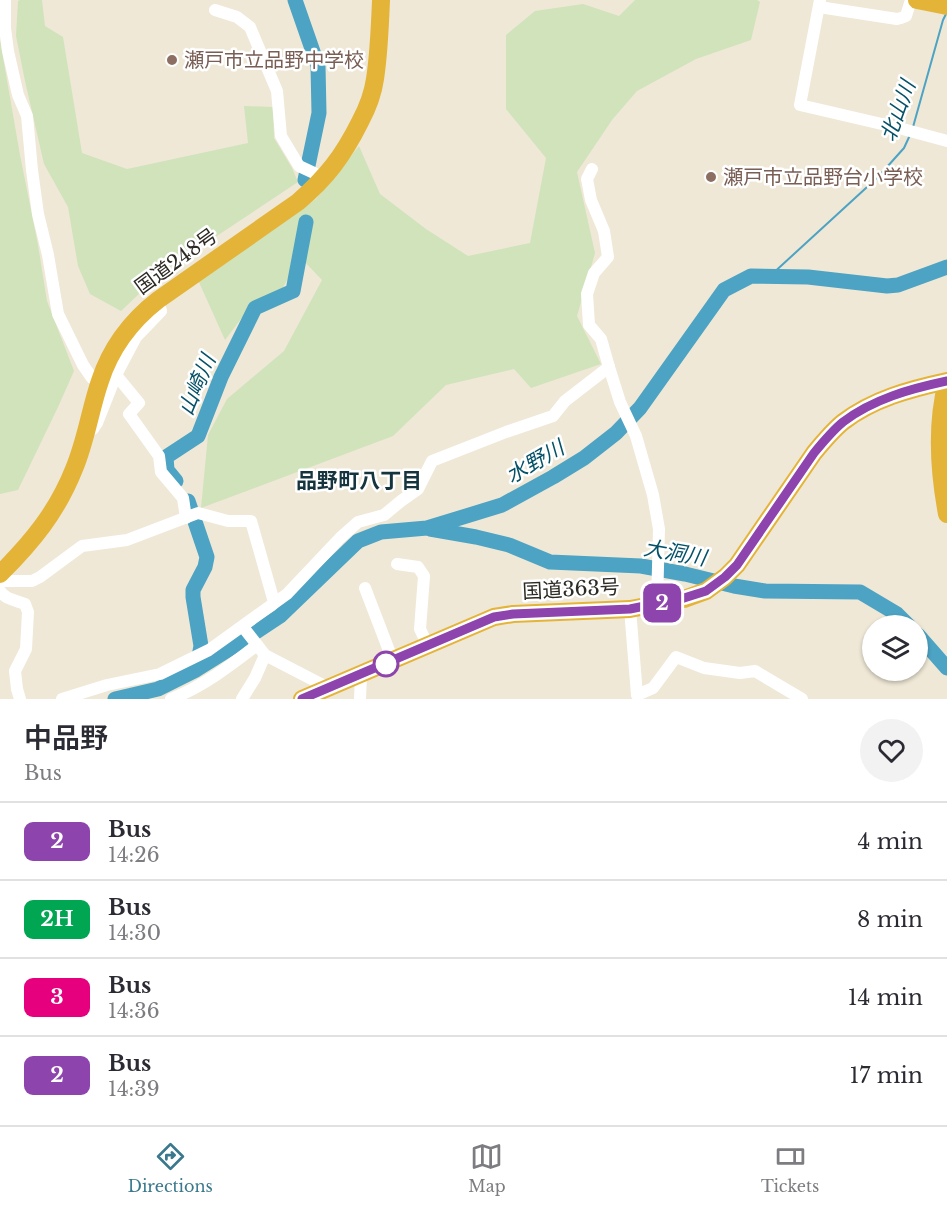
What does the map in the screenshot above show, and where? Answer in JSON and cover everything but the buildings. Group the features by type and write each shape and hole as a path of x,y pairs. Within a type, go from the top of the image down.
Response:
{"highway":[{"name":"国道248号","path":"0,576 34,539 56,506 75,468 86,430 108,377 110,357 126,329 158,300 298,202 318,176 336,164 345,151 366,109 375,81 381,0"},
{"path":"917,0 942,5"},
{"path":"947,381 942,402 940,440 947,514"},
{"name":"国道363号","path":"302,699 494,617 513,614 630,609 706,591 737,565 828,436 843,423 880,400 947,381"}],"street":[{"path":"5,0 6,40 18,95 27,116 38,214 48,255 58,315 92,378 108,377 140,403 129,414 159,456 161,472 183,498 186,518"},
{"path":"911,0 906,16 897,19 820,4 800,105 947,141"},
{"path":"215,10 237,17 250,27 277,91 281,136 298,166 318,176"},
{"path":"592,169 587,179 591,200 604,231 608,257 594,273 587,294 589,325 601,339 621,402 636,436 653,495 659,529 657,604"},
{"path":"62,699 106,685 160,674 209,650 287,594 358,522 384,515 418,489 432,461 554,416 566,401 609,366"},
{"path":"0,576 4,581 32,581 82,546 127,540 198,513 228,521 251,521 274,602"},
{"path":"397,564 418,567 424,576 420,629 428,646"},
{"path":"365,588 393,661"},
{"path":"0,591 8,599 25,604 28,612 26,649 15,671 20,699"},
{"path":"630,609 637,695 653,688 676,657 705,668 740,673 755,671 802,699"},
{"path":"243,627 261,650 326,689"},
{"path":"171,699 261,650"},
{"path":"242,699 255,678 261,650"},
{"path":"360,699 361,675"}],"green space":[{"path":"42,0 45,26 63,37 82,153 127,169 248,143 244,106 273,107 274,138 298,182 161,273 121,311 90,294 78,266 68,207 44,164 16,36 18,1"},
{"path":"635,0 757,0 760,2 751,40 696,59 637,91 612,120 577,172 595,253 577,316 601,364 531,388 514,369 446,385 393,436 201,508 208,435 227,399 284,351 322,280 300,257 281,291 250,307 225,340 198,280 316,199 359,146 380,194 426,229 468,256 530,243 546,158 506,109 506,35 535,11 583,4 619,16"},
{"path":"0,40 47,301 74,371 18,490 0,494"}],"waterway":[{"name":"山崎川","path":"295,0 318,66 319,113 305,180"},
{"name":"北山川","path":"913,127 946,14"},
{"name":"北山川","path":"770,276 878,177 904,148 910,135"},
{"name":"山崎川","path":"176,481 167,470 166,457 198,436 221,377 255,308 293,291 306,222"},
{"name":"水野川","path":"115,699 158,689 196,670 244,640 280,616 358,541 381,532 427,528 502,505 584,458 616,433 640,408 724,290 751,276 808,277 887,286 898,285 947,267"},
{"name":"山崎川","path":"188,501 207,557 205,567 193,590 201,646 197,667"},
{"name":"大洞川","path":"430,529 509,545 550,562 641,566 765,591 860,592 898,615"},
{"name":"大洞川","path":"928,646 947,668"}],"bus line":[{"name":"2","path":"302,699 494,617 513,614 630,609 706,591 737,565 801,470 828,436 843,423 880,400 947,381"}],"place":[{"name":"瀬戸市立品野中学校","path":"172,60"},
{"name":"瀬戸市立品野台小学校","path":"711,177"}],"district":[{"name":"品野町八丁目","path":"359,481"}]}
